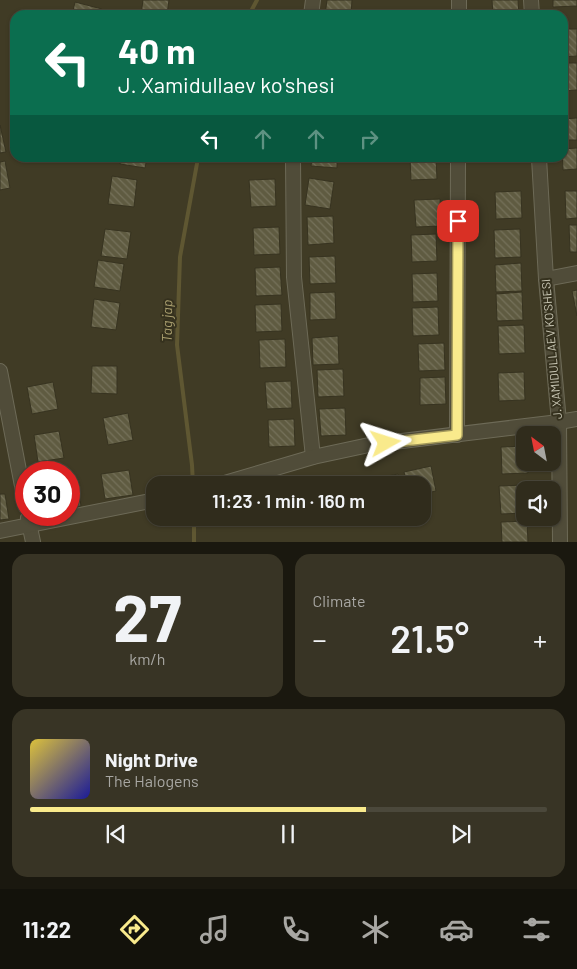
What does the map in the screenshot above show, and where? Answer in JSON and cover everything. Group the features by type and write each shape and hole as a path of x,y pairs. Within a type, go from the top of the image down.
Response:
{"street":[{"path":"293,162 294,277 313,457"},
{"path":"457,435 458,162"},
{"name":"J. XAMIDULLAEV KO'SHESI","path":"539,162 546,279 559,422 560,542"},
{"path":"546,279 577,274"},
{"path":"0,371 17,461"},
{"path":"249,476 313,457 369,445 577,419"},
{"path":"80,512 146,501"},
{"path":"0,531 15,525"},
{"path":"30,526 33,542"}],"building":[{"path":"143,0 169,0 168,10 142,10"},
{"path":"327,0 352,0 351,10 326,10"},
{"path":"492,0 518,0 519,10 493,10"},
{"path":"553,0 577,0 577,6 553,7"},
{"path":"75,2 102,9 102,10 73,10"},
{"path":"568,29 577,29 577,56 568,57"},
{"path":"568,63 577,63 577,90 568,91"},
{"path":"577,118 577,140 568,140 568,119"},
{"path":"0,125 6,152 0,153"},
{"path":"577,148 577,169 563,170 563,162 568,162 568,149"},
{"path":"5,161 10,188 0,190 0,162"},
{"path":"120,162 146,162 145,168 120,164"},
{"path":"312,162 337,162 337,168 311,166"},
{"path":"410,162 436,162 437,179 411,180"},
{"path":"112,176 137,180 134,207 108,204"},
{"path":"309,178 334,182 330,209 305,205"},
{"path":"275,179 276,206 251,207 249,180"},
{"path":"521,191 522,218 496,219 495,192"},
{"path":"565,191 577,191 577,218 566,219"},
{"path":"440,199 441,226 416,227 414,200"},
{"path":"333,216 334,243 308,245 307,217"},
{"path":"569,225 577,225 577,252 570,252"},
{"path":"279,227 280,254 254,255 253,228"},
{"path":"105,229 131,232 127,259 101,256"},
{"path":"520,229 521,257 495,258 494,230"},
{"path":"436,234 437,261 412,262 411,235"},
{"path":"335,256 336,283 310,284 309,257"},
{"path":"98,260 124,264 120,291 94,287"},
{"path":"521,263 522,291 496,292 495,265"},
{"path":"280,267 282,295 256,296 255,268"},
{"path":"437,273 438,301 413,302 412,274"},
{"path":"577,290 577,316 572,291"},
{"path":"335,292 336,319 310,320 310,293"},
{"path":"522,292 523,320 497,321 496,294"},
{"path":"94,299 120,303 116,330 91,327"},
{"path":"281,304 282,331 256,332 255,305"},
{"path":"438,307 439,335 413,336 412,308"},
{"path":"524,325 525,353 499,354 498,326"},
{"path":"338,336 339,364 313,365 312,338"},
{"path":"285,339 286,367 260,368 259,340"},
{"path":"444,343 445,370 419,371 418,344"},
{"path":"92,366 117,366 117,394 91,393"},
{"path":"343,369 344,396 318,397 317,370"},
{"path":"524,372 525,400 499,401 498,373"},
{"path":"445,377 446,404 420,405 420,378"},
{"path":"291,381 292,408 267,409 265,382"},
{"path":"53,382 58,409 32,414 27,387"},
{"path":"345,408 346,435 321,436 319,409"},
{"path":"128,413 133,440 108,445 103,418"},
{"path":"294,419 295,446 269,447 268,420"},
{"path":"59,431 64,458 38,461 34,435"},
{"path":"516,446 516,471 528,471 528,473 502,474 501,447"},
{"path":"431,466 436,491 431,492 431,476 405,476 404,472"},
{"path":"129,470 133,495 105,499 101,474"},
{"path":"516,485 516,513 501,514 499,486"},
{"path":"0,494 5,494 9,519 0,520"},
{"path":"516,521 516,526 527,526 528,542 502,542 501,522"}],"waterway":[{"name":"Tag jap","path":"252,10 257,0"},
{"name":"Tag jap","path":"193,476 177,345 180,257 197,162"},
{"name":"Tag jap","path":"194,526 194,542"}],"route":[{"path":"386,443 457,435 458,221"}]}
